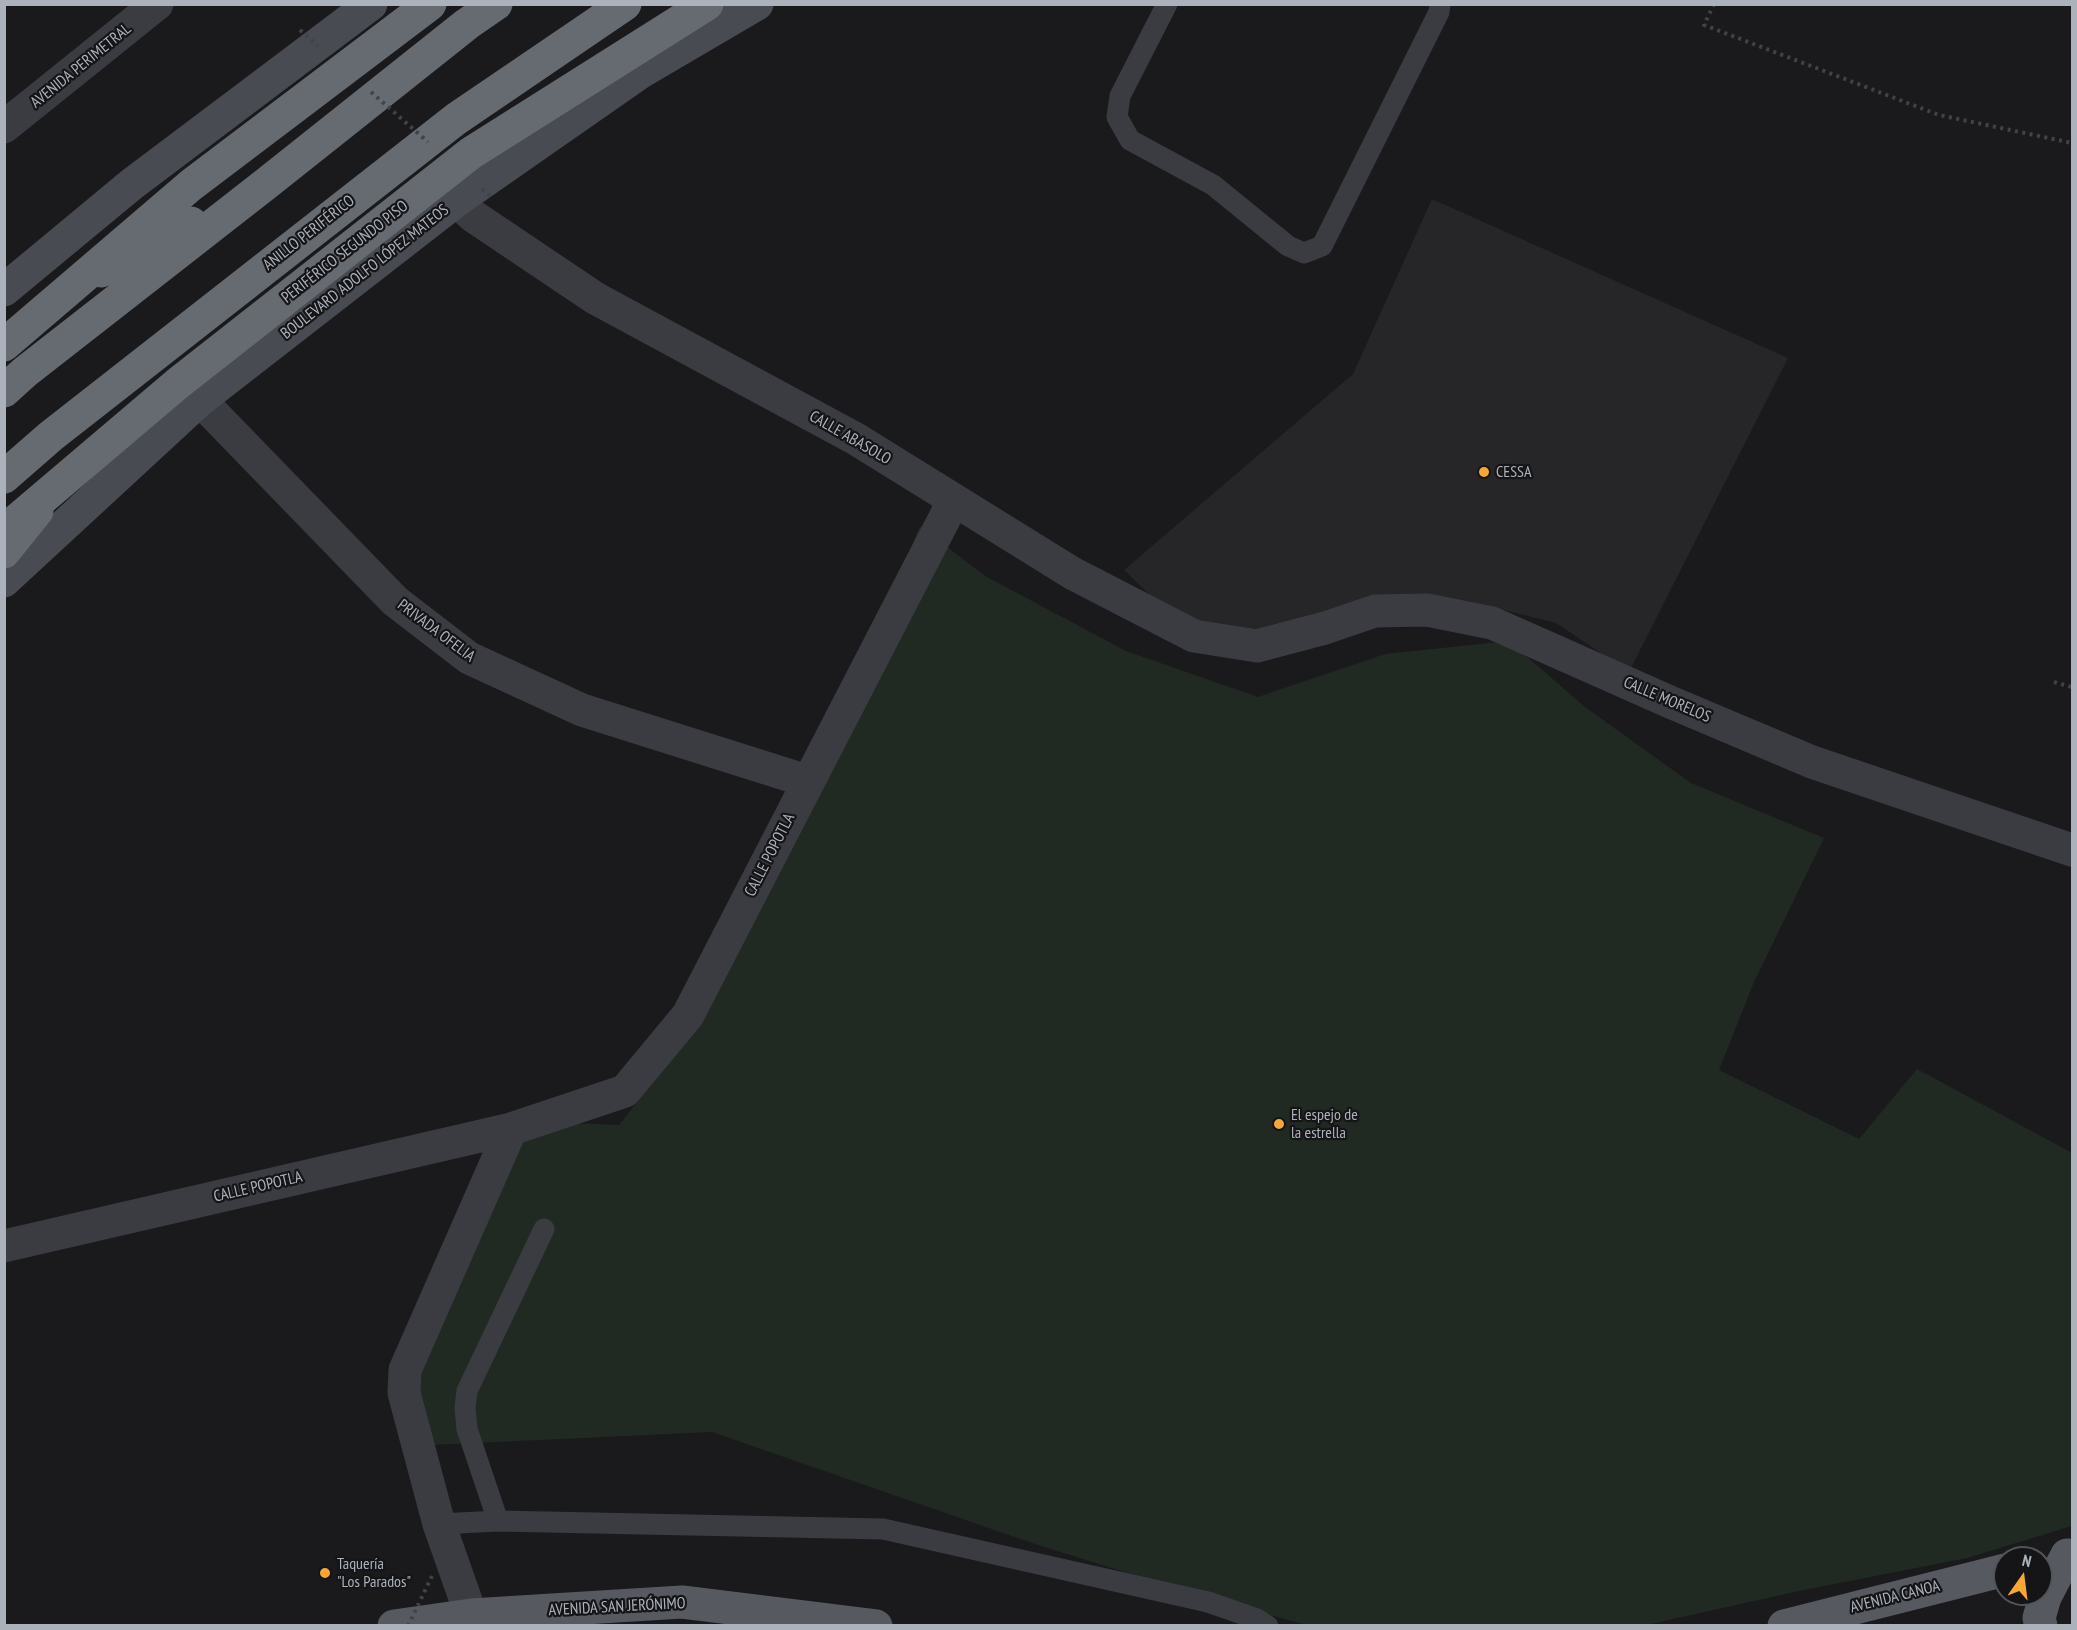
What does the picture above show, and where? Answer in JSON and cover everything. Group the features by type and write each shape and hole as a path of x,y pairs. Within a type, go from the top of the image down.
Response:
{"highway":[{"path":"4,345 191,185 430,4"},
{"path":"4,391 25,372 467,24 496,4"},
{"name":"ANILLO PERIFÉRICO","path":"4,477 51,436 456,118 625,4"},
{"name":"PERIFÉRICO SEGUNDO PISO","path":"4,531 177,384 471,153 707,4"},
{"path":"4,322 267,183"},
{"path":"4,552 168,344"}],"main road":[{"path":"4,290 132,184 371,4"},
{"name":"BOULEVARD ADOLFO LÓPEZ MATEOS","path":"4,581 200,400 466,192 640,72 757,4"},
{"path":"2041,1626 2039,1618 2060,1557"},
{"name":"AVENIDA CANOA","path":"1784,1626 1878,1614 1993,1574"},
{"path":"658,1626 682,1602"},
{"name":"AVENIDA SAN JERÓNIMO","path":"394,1626 471,1615 682,1602 876,1626"}],"street":[{"name":"AVENIDA PERIMETRAL","path":"4,127 157,4"},
{"name":"CALLE ABASOLO","path":"466,192 473,216 595,298 856,440 1072,573 1194,636 1257,646"},
{"name":"PRIVADA OFELIA","path":"200,400 395,601 469,658 582,710 807,782"},
{"name":"CALLE POPOTLA","path":"4,1246 511,1129 625,1091 688,1015 954,500"},
{"name":"CALLE MORELOS","path":"1257,646 1325,628 1375,611 1427,609 1492,623 1812,762 2073,850"},
{"path":"471,1615 440,1524 404,1393 405,1370 511,1129"}],"lane":[{"path":"1167,4 1120,96 1117,117 1130,140 1213,185 1288,246 1304,253 1322,246 1439,12 1440,4"},
{"path":"498,1521 467,1429 465,1408 467,1391 544,1229"},
{"path":"440,1524 498,1521 883,1529 1208,1602 1257,1619 1268,1626"}],"path":[{"path":"1714,4 1704,25 1939,115 2073,143"},
{"path":"300,30 326,53"},
{"path":"370,92 432,145"},
{"path":"466,192 493,198"},
{"path":"2054,682 2073,687"},
{"path":"408,1626 432,1576"}],"shaded area":[{"name":"CESSA","path":"1432,199 1788,358 1629,672 1556,623 1476,603 1294,633 1180,624 1124,570 1353,374"},
{"path":"920,526 985,576 1126,651 1258,697 1385,654 1509,641 1585,707 1691,783 1824,838 1754,982 1719,1070 1859,1139 1917,1069 2072,1153 2072,1526 2006,1546 1993,1546 1993,1550 1967,1558 1799,1591 1646,1625 1307,1625 1217,1601 1032,1543 712,1432 430,1445 406,1377 503,1153 539,1122 619,1125 697,1026 805,808"}],"place":[{"name":"CESSA","path":"1484,472"},
{"name":"El espejo de la estrella","path":"1279,1124"},
{"name":"Taquería \"Los Parados\"","path":"325,1573"}]}
